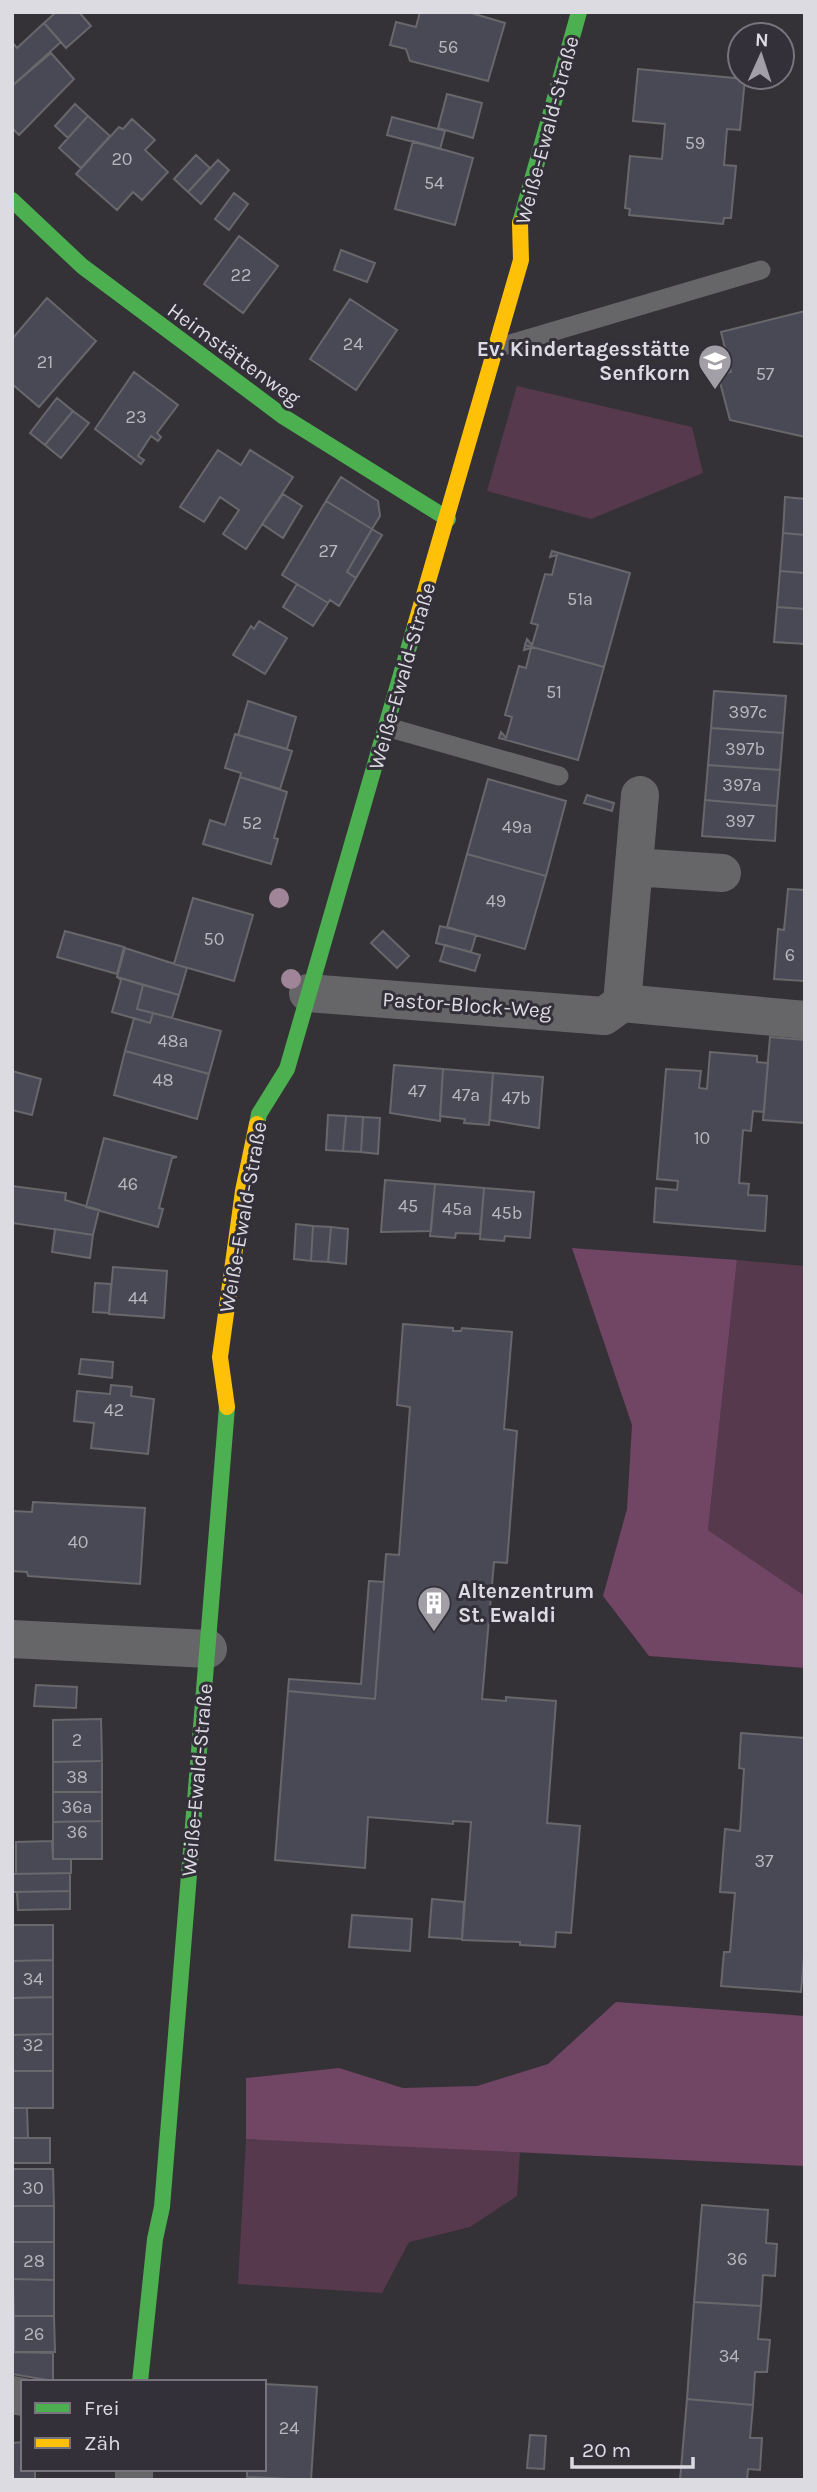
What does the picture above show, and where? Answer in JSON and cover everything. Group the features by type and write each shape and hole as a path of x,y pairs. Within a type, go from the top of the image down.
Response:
{"street":[{"name":"Weiße-Ewald-Straße","path":"140,2380 155,2239 162,2207 229,1401 220,1357 243,1191 259,1114 287,1069 448,519 521,260 520,222 579,12"},
{"name":"Heimstättenweg","path":"12,200 82,266 284,417 448,519"},
{"path":"622,1003 640,795"},
{"path":"634,867 722,873"},
{"name":"Pastor-Block-Weg","path":"308,993 604,1016 622,1003 805,1020"},
{"path":"12,1639 208,1649"}],"lane":[{"path":"496,348 761,270"},
{"path":"387,727 559,776"}],"shaded area":[{"path":"517,386 692,427 703,473 591,519 487,491"},
{"path":"572,1248 737,1260 708,1530 805,1596 805,1668 649,1656 603,1596 627,1509 632,1425"},
{"path":"737,1260 805,1266 805,1596 708,1530"},
{"path":"616,2002 805,2016 805,2166 246,2139 246,2078 339,2068 403,2088 477,2086 548,2064"},
{"path":"246,2139 520,2151 517,2196 470,2227 409,2242 382,2293 238,2284"}],"building":[{"path":"56,12 79,12 91,26 66,48 44,23"},
{"path":"420,12 468,12 505,23 488,81 410,61 406,49 390,45 396,22 416,27"},
{"path":"44,23 61,42 12,86 12,42 17,48"},
{"path":"51,53 74,79 19,135 12,128 12,86"},
{"path":"638,69 726,77 726,91 744,91 740,130 727,129 724,165 736,166 731,218 724,218 723,224 629,215 630,209 625,208 630,156 662,159 665,124 633,121"},
{"path":"447,94 482,103 473,138 438,128"},
{"path":"75,104 88,116 68,138 55,126"},
{"path":"88,116 110,136 81,168 59,148"},
{"path":"392,117 445,131 440,149 387,135"},
{"path":"132,119 155,140 145,150 168,172 142,200 133,192 117,210 76,174 119,127 123,129"},
{"path":"413,141 473,158 455,225 395,209"},
{"path":"196,155 210,168 188,192 174,179"},
{"path":"218,160 229,170 201,204 188,192"},
{"path":"234,193 248,204 229,230 215,219"},
{"path":"239,236 278,266 243,313 204,284"},
{"path":"341,250 375,263 367,282 334,270"},
{"path":"47,298 96,341 39,407 12,384 12,339"},
{"path":"350,299 397,330 356,390 310,359"},
{"path":"805,311 805,437 730,420 718,375 731,372 721,332"},
{"path":"134,372 178,405 157,433 161,437 158,441 151,436 138,456 144,460 141,464 95,429"},
{"path":"57,398 73,411 45,445 30,433"},
{"path":"73,411 89,423 61,458 45,445"},
{"path":"218,450 241,465 250,450 293,477 246,549 223,534 239,510 220,497 204,522 180,507"},
{"path":"341,477 378,501 380,516 372,529 326,501"},
{"path":"283,494 302,506 283,538 262,524"},
{"path":"785,497 805,499 805,535 783,533"},
{"path":"326,501 372,529 347,572 356,578 339,606 330,600 328,603 282,575"},
{"path":"372,529 382,535 356,578 347,572"},
{"path":"783,533 805,535 805,573 780,571"},
{"path":"552,551 630,573 604,667 525,645 527,639 532,645 538,625 531,623 545,574 552,575 557,555 550,557"},
{"path":"780,571 805,573 805,609 777,607"},
{"path":"297,584 328,603 313,626 283,607"},
{"path":"777,607 805,609 805,644 774,642"},
{"path":"259,621 287,638 265,674 233,655 251,626 254,629"},
{"path":"525,645 604,667 578,760 499,738 501,732 506,738 512,717 505,715 519,666 526,668 531,648 524,650"},
{"path":"714,691 786,696 783,733 711,728"},
{"path":"248,701 296,717 287,749 238,735"},
{"path":"711,728 783,733 780,770 708,765"},
{"path":"235,734 292,751 280,789 240,777 241,773 225,768"},
{"path":"708,765 780,770 777,806 705,800"},
{"path":"240,777 287,792 274,838 278,839 271,864 203,844 210,820 225,825"},
{"path":"488,779 566,801 546,876 467,854"},
{"path":"587,795 614,803 612,811 584,803"},
{"path":"705,800 777,806 775,841 702,836"},
{"path":"467,854 546,876 525,949 447,927"},
{"path":"788,889 805,890 805,981 774,979 778,929 784,930"},
{"path":"193,898 253,915 234,981 174,964"},
{"path":"440,926 476,935 471,952 436,943"},
{"path":"65,931 124,947 117,974 57,957"},
{"path":"383,931 409,956 397,968 371,943"},
{"path":"445,945 480,955 475,971 440,961"},
{"path":"125,948 187,968 179,995 117,977"},
{"path":"117,977 143,985 137,1009 153,1013 150,1023 112,1012 121,980"},
{"path":"143,985 179,995 172,1018 137,1009"},
{"path":"153,1013 221,1031 209,1074 125,1051 134,1018 150,1023"},
{"path":"770,1037 805,1040 805,1123 763,1120"},
{"path":"125,1051 209,1074 197,1119 114,1095"},
{"path":"710,1052 757,1056 757,1062 768,1063 764,1112 753,1111 751,1131 743,1130 739,1183 749,1184 748,1195 767,1196 765,1231 654,1222 656,1188 677,1190 678,1181 657,1179 666,1069 701,1071 699,1088 707,1089"},
{"path":"394,1065 443,1069 440,1121 390,1113"},
{"path":"443,1069 493,1073 489,1125 464,1123 465,1119 440,1116"},
{"path":"12,1071 41,1079 32,1115 12,1110"},
{"path":"493,1073 543,1077 539,1128 490,1120"},
{"path":"328,1115 346,1116 343,1151 326,1150"},
{"path":"346,1116 363,1117 361,1152 343,1151"},
{"path":"363,1117 380,1118 378,1154 361,1152"},
{"path":"104,1138 177,1157 172,1158 159,1208 163,1209 158,1227 86,1207"},
{"path":"385,1180 435,1184 431,1231 381,1232"},
{"path":"435,1184 484,1188 480,1234 456,1233 455,1238 430,1236"},
{"path":"12,1186 66,1193 65,1200 99,1210 93,1235 12,1223"},
{"path":"484,1188 534,1192 530,1238 505,1236 504,1241 480,1239"},
{"path":"296,1224 313,1226 311,1261 294,1259"},
{"path":"313,1226 331,1227 328,1262 311,1261"},
{"path":"331,1227 348,1229 346,1264 328,1262"},
{"path":"55,1229 93,1235 90,1258 52,1252"},
{"path":"113,1267 167,1271 164,1318 109,1314"},
{"path":"95,1283 111,1284 109,1313 93,1312"},
{"name":"Altenzentrum St. Ewaldi","path":"403,1324 453,1328 453,1331 461,1331 462,1328 512,1332 504,1429 517,1431 507,1563 494,1562 482,1699 506,1701 506,1697 556,1701 547,1823 580,1826 571,1933 556,1932 555,1947 520,1945 520,1942 462,1940 471,1822 453,1821 453,1824 368,1817 365,1868 275,1860 288,1691 375,1699 386,1554 399,1555 410,1407 397,1405"},
{"path":"81,1359 113,1362 112,1378 79,1374"},
{"path":"111,1385 132,1387 131,1396 154,1399 148,1454 91,1448 94,1423 74,1421 77,1391 110,1394"},
{"path":"33,1502 145,1508 140,1584 28,1576 27,1572 12,1571 12,1511 32,1512"},
{"path":"369,1581 384,1582 375,1699 288,1691 289,1679 361,1684"},
{"path":"36,1685 77,1687 76,1708 34,1706"},
{"path":"101,1719 102,1761 53,1762 53,1720"},
{"path":"741,1733 805,1738 805,1944 801,1992 721,1986 724,1952 730,1952 735,1893 720,1892 725,1829 740,1831 744,1769 739,1768"},
{"path":"102,1761 102,1792 53,1792 53,1762"},
{"path":"53,1792 102,1792 102,1821 53,1822"},
{"path":"102,1821 102,1859 53,1859 53,1822"},
{"path":"52,1841 53,1859 71,1859 71,1873 16,1874 16,1842"},
{"path":"70,1873 70,1891 12,1892 12,1874"},
{"path":"70,1891 70,1909 18,1910 17,1892"},
{"path":"432,1899 464,1902 462,1939 429,1937"},
{"path":"352,1915 412,1919 410,1951 349,1947"},
{"path":"12,1925 53,1925 53,1960 12,1961"},
{"path":"53,1960 53,1997 12,1998 12,1961"},
{"path":"53,1997 53,2034 12,2035 12,1998"},
{"path":"53,2034 53,2071 13,2071 12,2035"},
{"path":"13,2071 53,2071 53,2108 13,2108"},
{"path":"12,2088 13,2108 27,2108 28,2138 12,2138"},
{"path":"12,2138 50,2138 50,2163 12,2163"},
{"path":"13,2169 53,2169 54,2206 13,2206"},
{"path":"702,2205 768,2210 766,2243 777,2244 775,2276 763,2275 761,2306 694,2302"},
{"path":"13,2206 54,2206 54,2242 13,2242"},
{"path":"13,2242 54,2242 54,2280 13,2279"},
{"path":"13,2279 54,2280 54,2316 14,2316"},
{"path":"694,2302 761,2306 758,2339 770,2340 767,2372 755,2372 753,2405 687,2399"},
{"path":"14,2316 54,2316 55,2352 14,2352"},
{"path":"12,2352 53,2353 53,2380 12,2374"},
{"path":"266,2384 317,2387 311,2480 247,2477 247,2471 266,2471"},
{"path":"687,2399 753,2405 750,2438 762,2438 760,2470 748,2469 747,2480 680,2480"},
{"path":"530,2435 546,2436 544,2469 527,2468"},
{"path":"21,2442 21,2471 35,2471 35,2479 12,2480 12,2443"}],"traffic: fast":[{"path":"520,223 579,12"},
{"path":"12,200 82,266 284,417 448,519"},
{"path":"257,1124 259,1114 287,1069 415,626"},
{"path":"140,2380 155,2239 162,2207 227,1407"}],"traffic: slow":[{"path":"415,626 521,260 520,223"},
{"path":"227,1407 220,1357 243,1191 257,1124"}],"place":[{"name":"Ev. Kindertagesstätte Senfkorn","path":"715,391"},
{"name":"Altenzentrum St. Ewaldi","path":"434,1633"}]}
